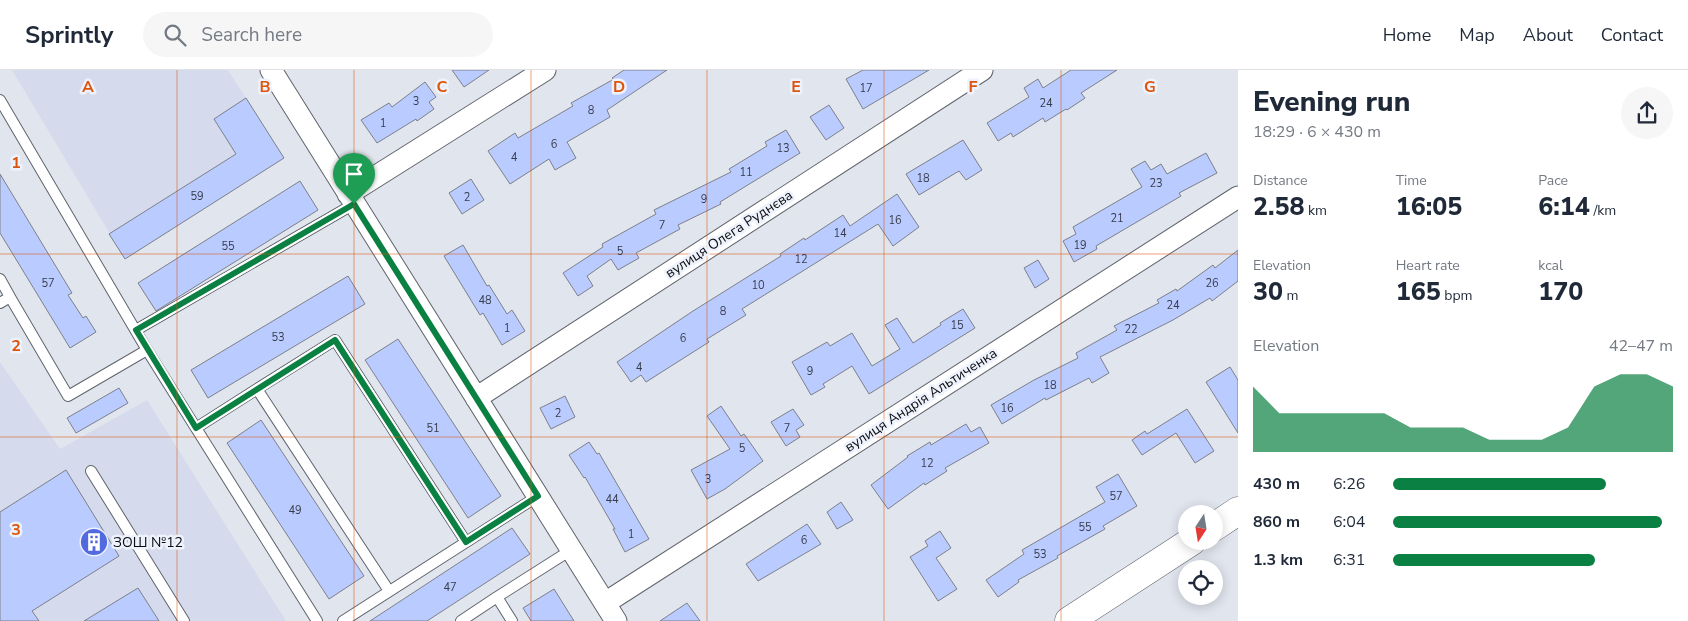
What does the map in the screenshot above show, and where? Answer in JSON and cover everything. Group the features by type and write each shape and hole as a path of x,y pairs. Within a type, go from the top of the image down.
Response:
{"street":[{"path":"271,70 616,621"},
{"path":"351,199 545,70"},
{"name":"вулиця Олега Руднєва","path":"476,398 982,70"},
{"name":"вулиця Андрія Альтиченка","path":"605,603 1238,197"},
{"path":"1223,521 1238,511"},
{"path":"1069,621 1178,550"}],"lane":[{"path":"0,100 147,350 318,621"},
{"path":"136,330 351,199"},
{"path":"0,279 68,396 147,350"},
{"path":"0,304 10,297"},
{"path":"196,428 335,340 466,542"},
{"path":"257,389 390,591"},
{"path":"91,471 184,621"},
{"path":"343,621 538,496"},
{"path":"461,621 571,550"},
{"path":"497,597 512,621"}],"shaded area":[{"path":"12,70 228,70 284,158 125,259"},
{"path":"0,362 60,449 147,400 286,621 0,621"}],"building":[{"path":"452,70 489,70 464,87"},
{"path":"624,70 667,70 607,110 610,117 567,142 576,158 555,170 549,159 510,184 488,151 515,133 518,138 573,106 571,103 614,79 612,78"},
{"path":"863,70 929,70 863,109 846,79"},
{"path":"1071,70 1117,70 1081,93 1085,98 1067,110 1045,122 1043,118 1013,137 1011,133 998,141 987,123 1029,97 1024,88 1038,79 1043,88"},
{"path":"425,82 436,97 429,102 434,109 417,121 416,119 377,143 361,120 389,103 392,107"},
{"path":"246,98 284,158 125,259 109,234 236,154 214,119"},
{"path":"829,105 844,128 826,140 810,117"},
{"path":"786,130 800,153 720,202 721,204 678,225 680,229 636,253 639,258 618,270 611,259 587,276 593,286 578,296 563,273 603,247 602,244 656,214 654,210 731,172 729,169 767,146 765,142"},
{"path":"963,140 982,170 966,180 959,171 919,195 906,174"},
{"path":"1206,153 1217,173 1179,193 1181,196 1096,246 1097,249 1074,262 1063,241 1076,234 1073,227 1142,187 1131,169 1145,161 1151,170 1161,164 1167,174"},
{"path":"0,174 72,293 68,295 83,318 86,316 96,332 70,348 0,233"},
{"path":"471,179 484,200 462,214 449,193"},
{"path":"300,181 318,210 156,311 138,283"},
{"path":"897,194 919,227 893,246 878,224 742,309 746,315 707,339 709,342 646,382 641,375 631,382 617,362 693,311 781,256 780,254 804,238 805,240 843,215 850,226"},
{"path":"463,245 487,286 489,285 507,314 512,310 525,331 502,345 483,313 480,315 444,256"},
{"path":"1238,250 1238,281 1212,301 1210,298 1173,320 1100,357 1109,373 1092,383 1089,378 1046,400 1045,398 1002,424 991,405 1034,380 1078,358 1076,353 1117,330 1114,326 1159,303 1157,300 1176,289 1177,291 1213,265 1215,268"},
{"path":"1038,260 1049,279 1035,288 1024,268"},
{"path":"348,276 365,304 208,398 191,370"},
{"path":"963,309 975,328 869,394 852,366 823,384 825,387 811,395 792,362 827,342 830,346 852,333 872,366 900,349 885,325 897,318 913,343"},
{"path":"398,339 501,496 468,518 365,360"},
{"path":"1230,367 1238,380 1238,433 1206,382"},
{"path":"119,388 128,403 76,433 67,418"},
{"path":"565,396 575,417 551,429 540,408"},
{"path":"721,406 741,436 744,434 763,461 725,489 707,499 691,470 730,449 707,416"},
{"path":"793,409 804,425 796,430 800,437 786,446 771,422"},
{"path":"1187,409 1214,451 1195,463 1176,433 1142,455 1132,440 1145,431 1147,434"},
{"path":"261,420 364,576 329,599 227,443"},
{"path":"966,424 971,432 980,427 989,443 945,468 947,471 925,485 924,483 888,509 871,485 907,456 930,442 931,445"},
{"path":"589,442 597,454 599,453 649,539 625,552 613,529 615,529 585,477 569,455"},
{"name":"ЗОШ №12","path":"66,470 119,556 32,611 39,621 0,621 0,512"},
{"path":"1118,474 1137,506 1103,526 1105,529 1018,580 1019,582 998,597 986,580 1024,554 1022,550 1105,502 1096,487"},
{"path":"841,502 853,520 837,529 827,512"},
{"path":"807,524 821,544 758,581 746,564"},
{"path":"512,528 530,554 427,621 370,621"},
{"path":"940,531 951,548 936,558 957,589 938,601 910,557 928,546 925,541"},
{"name":"ЗОШ №12","path":"138,588 159,621 84,621"},
{"path":"554,589 574,621 531,621 523,608"},
{"path":"687,603 700,621 660,621"}],"place":[{"name":"ЗОШ №12","path":"94,542"}],"route":[{"path":"354,204 538,496 466,542 335,340 196,428 136,330 354,204"}]}
